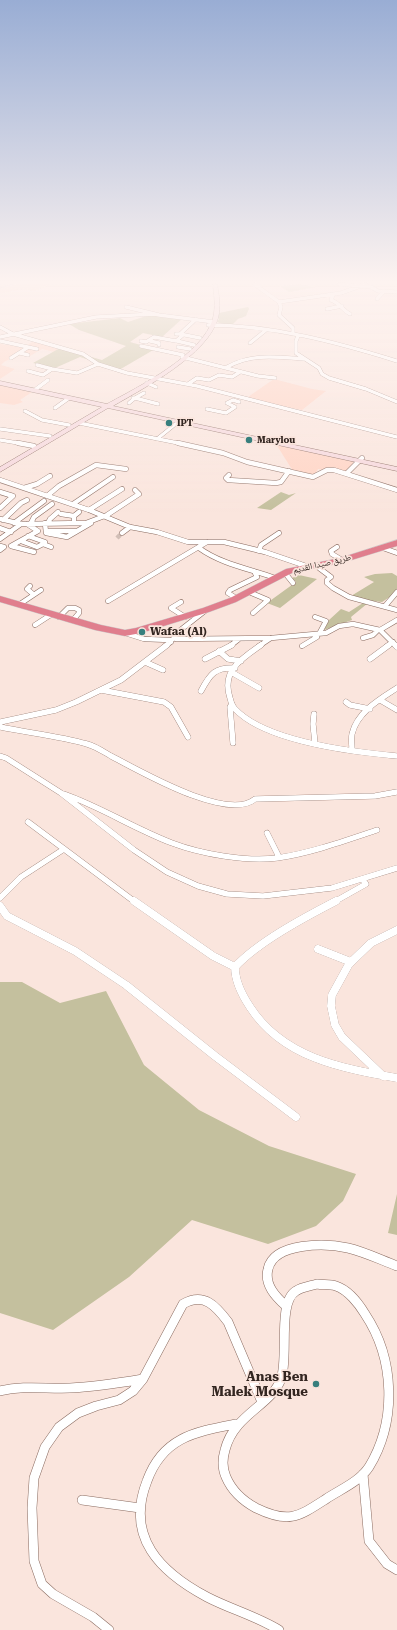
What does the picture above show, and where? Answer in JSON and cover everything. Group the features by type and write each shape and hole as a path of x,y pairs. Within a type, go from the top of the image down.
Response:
{"highway":[{"name":"طريق صيدا القديم","path":"125,632 136,632 206,610 285,573 342,560 397,543"},
{"path":"0,599 73,620 125,632"}],"street":[{"path":"92,360 98,364 151,380 188,384 397,437"},
{"path":"0,466 69,425 151,380 178,360"},
{"path":"200,360 240,372 274,378"},
{"path":"227,367 239,360"},
{"path":"306,360 319,368 322,374 329,378 366,389 397,402"},
{"path":"37,365 77,373 98,364"},
{"path":"28,372 43,375 52,369"},
{"path":"188,384 198,378 209,380 219,375 229,378 240,372"},
{"path":"36,388 48,380"},
{"path":"151,380 156,387"},
{"path":"0,470 151,380"},
{"path":"0,382 107,405"},
{"path":"0,382 36,388 177,421 397,466"},
{"path":"129,403 144,393"},
{"path":"125,395 158,404"},
{"path":"56,408 69,398"},
{"path":"207,409 226,413 235,408 227,403 230,401 245,403 250,400"},
{"path":"25,411 42,420 69,425"},
{"path":"158,439 177,421"},
{"path":"79,423 229,455 247,462 312,477 317,476 326,469 348,473 397,490"},
{"path":"0,429 50,436"},
{"path":"0,440 34,446"},
{"path":"360,459 397,469"},
{"path":"348,473 360,459"},
{"path":"47,496 59,486 96,465 126,468"},
{"path":"229,475 226,478 228,480 276,484 281,482 289,471"},
{"path":"24,488 50,476"},
{"path":"73,504 113,477"},
{"path":"1,480 73,504 130,527 156,532 188,542 224,542 314,566 331,577 327,580 327,583 336,590 354,598 397,610"},
{"path":"52,484 59,486"},
{"path":"89,510 122,489"},
{"path":"59,513 50,519 48,523 46,523 45,531 46,533 63,538 70,536 139,494 135,490"},
{"path":"0,492 13,496 1,505"},
{"path":"2,521 20,503 27,500"},
{"path":"14,523 43,501"},
{"path":"29,524 33,516 52,504"},
{"path":"26,506 33,508"},
{"path":"43,509 74,516 79,512"},
{"path":"17,514 24,515"},
{"path":"33,516 50,519"},
{"path":"74,516 74,523"},
{"path":"2,521 29,524 94,521"},
{"path":"0,539 21,524"},
{"path":"29,524 38,531 11,546 32,552 43,544 51,547"},
{"path":"122,533 130,527"},
{"path":"0,528 11,532"},
{"path":"259,551 262,545 279,533"},
{"path":"28,536 45,542 43,544"},
{"path":"21,541 37,547"},
{"path":"108,601 207,542"},
{"path":"0,546 4,547 0,550"},
{"path":"337,547 331,552 342,560"},
{"path":"199,548 204,552 275,578"},
{"path":"382,548 397,553"},
{"path":"253,613 268,600 242,593 257,577 254,571"},
{"path":"285,573 293,582"},
{"path":"30,586 27,589 33,594"},
{"path":"20,604 41,590"},
{"path":"385,606 397,592"},
{"path":"181,602 171,608 185,617"},
{"path":"0,722 56,710 121,680 173,640 178,632 206,610"},
{"path":"35,625 55,615"},
{"path":"302,646 317,637 317,634 326,621 315,617"},
{"path":"363,638 397,620"},
{"path":"125,632 144,639 205,640 271,638 317,634 347,624 353,624 379,630 397,647"},
{"path":"271,638 241,661 228,678 228,689 234,709 255,725 276,732 315,743 397,756"},
{"path":"205,658 232,646 239,639"},
{"path":"370,659 393,642"},
{"path":"219,651 228,659 241,661"},
{"path":"145,662 163,670"},
{"path":"201,691 208,677 219,668 233,670 258,688"},
{"path":"352,750 354,743 352,733 357,722 380,700 397,688"},
{"path":"101,690 164,702 171,707 188,737"},
{"path":"380,700 397,710"},
{"path":"346,702 350,705 370,709"},
{"path":"232,704 230,707 233,743"},
{"path":"314,714 312,719 315,743"},
{"path":"0,726 88,744 160,781 218,805 250,803 255,799 375,796 397,792"},
{"path":"0,756 6,758 61,793 134,850 167,872 198,886 227,894 245,896 289,894 332,888 397,868"},
{"path":"61,793 81,800 114,817 172,843 191,849 236,858 255,859 279,857 322,848 377,830"},
{"path":"28,822 213,956 235,967"},
{"path":"267,833 279,857"},
{"path":"0,898 3,887 64,849"},
{"path":"362,879 366,884 259,946 244,957 235,967 234,974 241,993 257,1019 269,1032 286,1044 326,1062 358,1071 397,1078"},
{"path":"0,906 7,916 76,951 120,981 296,1117"},
{"path":"383,1076 342,1037 332,1016 332,995 351,962 371,943 397,930"},
{"path":"318,949 351,962"},
{"path":"286,1306 270,1290 267,1279 267,1268 270,1260 291,1249 331,1246 348,1248 397,1266"},
{"path":"317,1284 337,1286 352,1298 368,1317 376,1331 383,1352 390,1385 390,1410 384,1437 363,1474 341,1490 294,1517 279,1516 260,1510 248,1504 229,1486 222,1468 222,1458 226,1445 236,1424 262,1402 273,1394 281,1380 286,1347 286,1306 295,1291 317,1284"},
{"path":"109,1630 93,1617 53,1594 42,1584 34,1561 32,1508 34,1478 45,1447 59,1427 78,1413 96,1406 119,1400 133,1391 143,1379 183,1304 189,1300 200,1299 208,1301 228,1322 262,1402"},
{"path":"0,1392 15,1387 70,1388 101,1386 143,1379"},
{"path":"236,1424 195,1432 170,1446 157,1458 150,1472 140,1508 141,1527 146,1543 155,1557 169,1572 207,1597 254,1616 278,1630"},
{"path":"363,1474 369,1541 387,1564 397,1570"},
{"path":"82,1500 140,1508"}],"shaded area":[{"path":"0,360 8,360 1,365 15,369 0,379"},
{"path":"38,360 73,360 55,368 33,363"},
{"path":"89,360 136,360 119,370"},
{"path":"274,379 326,391 302,410 245,399"},
{"path":"0,383 32,392 20,400 23,402 14,405 0,403"},
{"path":"276,444 354,461 347,474 318,469 313,477 293,471"},
{"path":"281,492 289,495 296,493 271,510 257,508"},
{"path":"392,573 397,576 397,594 396,593 382,602 364,600 351,596 374,582 364,577 375,574"},
{"path":"299,575 317,579 280,608 267,603 296,582 292,578"},
{"path":"363,603 368,603 351,617 352,620 324,630 329,620 341,609 349,612"},
{"path":"0,982 22,982 60,1003 106,991 144,1065 199,1110 269,1146 356,1174 343,1201 316,1226 268,1244 192,1220 129,1277 53,1330 0,1313"},
{"path":"397,1194 397,1235 388,1233"}],"tunnel":[{"path":"117,538 122,533"}],"place":[{"name":"IPT","path":"169,423"},
{"name":"Marylou","path":"249,440"},
{"name":"Wafaa (Al)","path":"142,632"},
{"name":"Anas Ben Malek Mosque","path":"316,1384"}]}
